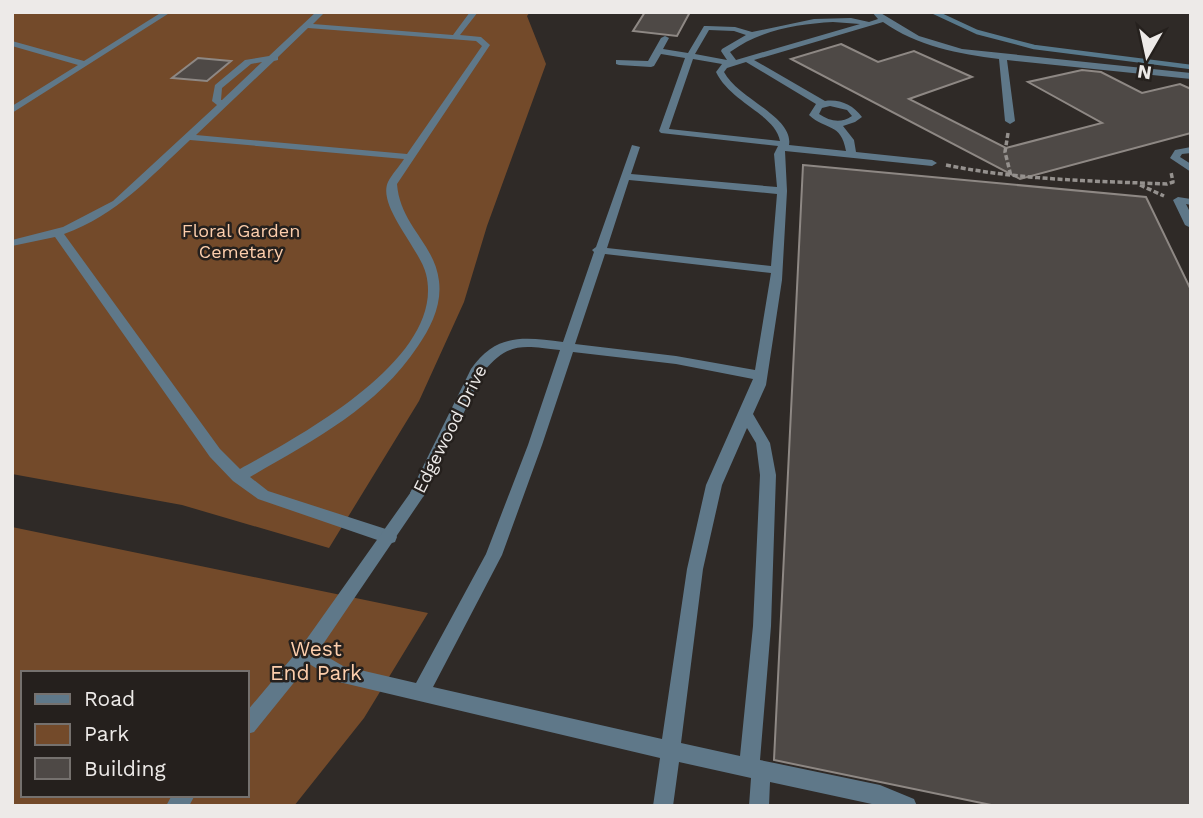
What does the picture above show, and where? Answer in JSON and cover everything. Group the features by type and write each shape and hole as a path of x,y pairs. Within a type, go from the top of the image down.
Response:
{"street":[{"path":"12,110 114,48 167,12"},
{"path":"12,253 101,214 117,203 310,26 321,12"},
{"path":"455,37 474,12"},
{"path":"875,12 910,35 940,46 1003,57 1191,76"},
{"path":"734,63 725,51 752,35 840,18 868,23"},
{"path":"663,806 695,569 714,485 761,376 776,270 782,191 779,154 785,146 785,133 779,122 737,96 722,83 720,72 724,66 883,19"},
{"path":"238,477 354,407 380,388 405,359 426,323 434,293 433,275 426,255 396,214 391,199 392,184 486,46 478,39 310,26"},
{"path":"752,35 735,29 711,26 690,55 664,131 932,163"},
{"path":"619,62 650,64 664,38"},
{"path":"12,43 85,64"},
{"path":"658,51 734,63"},
{"path":"1003,57 1010,121"},
{"path":"224,105 216,101 218,87 247,62 275,58"},
{"path":"747,59 823,104"},
{"path":"836,124 850,122 858,114 844,105 823,104 814,108 814,115 836,124 849,140 852,155"},
{"path":"190,136 409,156"},
{"path":"420,693 494,555 635,147"},
{"path":"1186,167 1175,154 1191,150"},
{"path":"624,176 782,191"},
{"path":"1178,200 1191,202"},
{"path":"1178,200 1191,225"},
{"path":"12,243 53,234"},
{"path":"53,234 215,453 238,477 264,495 389,537"},
{"path":"598,250 776,270"},
{"name":"Edgewood Drive","path":"248,723 307,653 418,493 478,369 490,355 507,344 566,347 676,360 761,376"},
{"path":"746,415 762,443 768,475 755,769 759,806"},
{"path":"307,653 339,674 906,806"}],"path":[{"path":"1010,121 1005,152 1011,176"},
{"path":"932,163 1011,176 1139,184 1173,182 1170,174 1173,168 1186,167"},
{"path":"1139,184 1178,200"}],"green space":[{"name":"Floral Garden Cemetary","path":"12,12 530,12 527,16 546,64 487,226 464,302 419,401 329,548 182,505 12,474"},
{"name":"West End Park","path":"12,527 428,613 364,718 294,806 12,806"}],"building":[{"path":"645,12 690,12 677,36 633,31"},
{"path":"841,44 878,62 914,51 972,77 909,99 1006,148 1102,123 1028,82 1082,70 1101,72 1142,93 1180,84 1191,89 1191,133 1020,179 791,59"},
{"path":"198,58 231,61 207,81 172,78"},
{"path":"803,165 1146,197 1191,290 1191,806 996,806 774,760"}],"waterway":[{"path":"934,12 977,32 1034,47 1191,67"}]}
